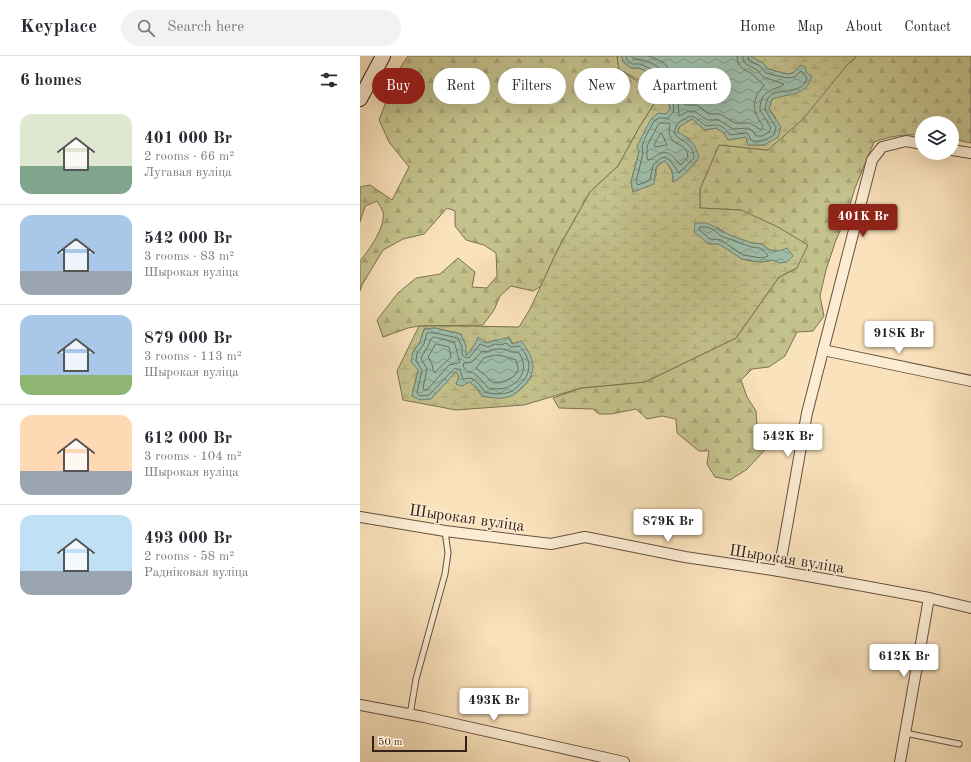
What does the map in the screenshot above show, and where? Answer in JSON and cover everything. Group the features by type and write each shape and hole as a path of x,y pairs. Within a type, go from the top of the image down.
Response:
{"main road":[{"path":"360,99 383,56"}],"street":[{"path":"779,571 807,413 872,160 882,147 906,141 915,143"},
{"path":"959,151 971,153"},
{"path":"823,350 971,381"},
{"name":"Шырокая вуліца","path":"360,517 445,531 551,544 584,536 685,557 779,571 929,598 971,608"},
{"path":"900,762 929,598"},
{"path":"360,705 624,762"}],"lane":[{"path":"410,715 416,679 445,574 448,553 445,531"},
{"path":"905,733 959,744"}],"green space":[{"path":"408,56 617,56 619,68 574,68 574,104 630,104 630,76 638,82 638,104 654,104 618,166 590,192 558,249 541,286 533,291 511,286 500,296 494,310 483,325 419,326 408,328 383,337 377,320 398,293 416,278 440,274 458,258 475,272 472,287 487,288 497,276 496,253 484,245 466,240 455,226 455,211 447,208 424,234 403,239 383,250 360,291 360,261 376,238 382,224 383,212 377,201 365,206 360,222 360,187 370,185 392,200 409,167 389,142 379,120 385,104 425,104 425,68 400,68"},
{"path":"617,56 622,56 623,62 631,68 638,68 638,80 630,75 630,68 619,68"},
{"path":"750,56 857,56 847,65 803,119 768,150 719,145 700,189 700,208 741,210 776,226 808,245 797,268 779,277 736,338 645,382 581,388 524,405 456,410 403,400 397,371 419,326 519,327 530,309 558,249 590,192 618,166 654,104 669,104 670,109 639,152 631,182 633,192 642,188 656,176 656,167 664,161 671,170 673,182 690,139 678,133 679,127 692,119 705,130 716,128 724,133 728,140 746,137 748,145 764,145 776,118 769,109 772,99 785,95 793,73 787,74 768,69 763,63","holes":["717,227 738,239 762,244 773,251 782,251 773,260 762,262 752,261 742,259 719,244 709,244 705,240","435,328 461,334 466,356 475,344 487,343 495,340 500,341 509,337 532,376 516,393 505,396 482,396 476,387 469,381 457,384 459,376 456,371 431,399 412,396 418,370 413,352 420,342 424,329"]},
{"path":"857,56 971,56 971,143 959,140 959,116 915,116 915,135 886,138 874,142 855,188 846,218 836,240 826,270 820,296 824,316 813,331 797,332 785,356 769,367 752,369 741,380 747,397 756,411 757,425 768,439 764,451 746,470 730,480 715,477 707,464 709,451 699,451 677,433 676,419 662,416 647,419 636,409 611,414 599,414 593,409 559,408 553,398 581,388 645,382 736,338 779,277 797,268 741,210 700,208 700,189 719,145 768,150"}],"water":[{"path":"622,56 750,56 763,63 768,69 787,74 793,73 800,65 805,67 807,73 812,76 806,88 801,91 772,99 769,109 781,127 778,137 764,145 748,145 746,137 728,140 724,133 716,128 705,130 692,119 679,127 678,132 692,142 696,148 699,158 684,175 673,182 672,170 664,161 656,167 654,184 633,192 631,182 639,152 637,146 651,119 658,113 666,114 670,109 669,104 731,104 731,68 631,68 623,62"},
{"path":"695,223 707,223 732,236 752,243 762,244 773,251 780,251 787,248 793,256 787,262 780,263 773,260 762,262 742,259 719,244 709,244 694,232"},
{"path":"435,328 461,334 466,346 466,356 475,344 478,337 487,343 509,337 512,344 521,341 526,347 532,360 533,366 530,378 514,395 506,398 494,398 482,396 476,387 469,382 462,386 456,384 459,376 456,372 431,399 420,400 412,396 418,370 411,362 413,352 420,342 424,329"}]}
